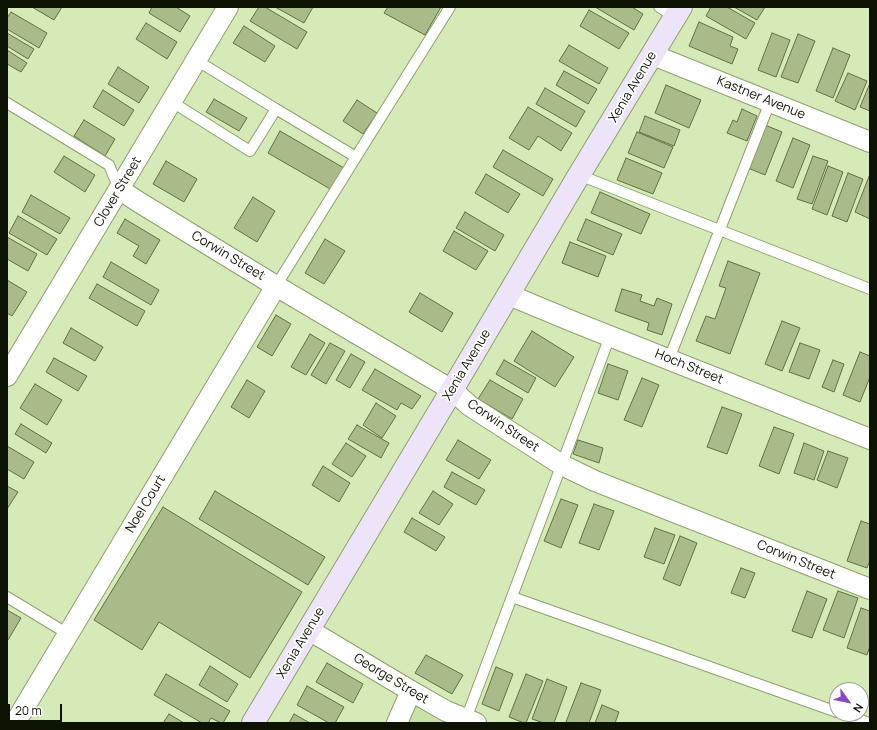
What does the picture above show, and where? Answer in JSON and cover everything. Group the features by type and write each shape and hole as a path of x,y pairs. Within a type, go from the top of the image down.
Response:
{"street":[{"name":"Clover Street","path":"7,376 228,7"},
{"name":"Xenia Avenue","path":"253,723 579,175 653,55 672,10"},
{"name":"Kastner Avenue","path":"653,55 870,142"},
{"name":"Corwin Street","path":"119,189 276,286 452,390 470,406 562,465 595,481 870,589"},
{"name":"Noel Court","path":"15,723 276,286"},
{"name":"Hoch Street","path":"509,295 870,439"},
{"name":"George Street","path":"309,630 410,691 446,711 471,721"},
{"path":"397,723 410,691"}],"lane":[{"path":"276,286 450,7"},
{"path":"196,60 356,157"},
{"path":"172,102 250,151 276,109"},
{"path":"669,359 770,102"},
{"path":"7,103 109,165 119,189"},
{"path":"579,175 870,290"},
{"path":"471,721 512,597 610,336"},
{"path":"7,597 68,634"},
{"path":"512,597 829,709"}],"shaded area":[{"path":"411,691 476,723 397,723"}],"building":[{"path":"32,7 62,7 54,20"},
{"path":"152,7 176,7 190,16 180,32 149,13"},
{"path":"259,7 265,7 307,32 297,49 250,21"},
{"path":"275,7 313,7 304,23"},
{"path":"388,7 441,7 425,35 384,13"},
{"path":"595,7 632,7 643,14 634,30"},
{"path":"711,7 727,7 755,23 746,39 706,16"},
{"path":"734,7 765,7 757,20"},
{"path":"589,10 629,33 619,49 580,26"},
{"path":"11,12 47,33 39,48 7,29 7,18"},
{"path":"699,22 733,37 730,46 738,49 732,64 689,46"},
{"path":"146,23 177,42 167,59 136,39"},
{"path":"244,26 275,46 265,62 233,43"},
{"path":"7,33 34,49 28,59 7,46"},
{"path":"772,33 790,40 776,77 758,70"},
{"path":"798,34 815,41 798,83 781,77"},
{"path":"569,45 608,68 599,84 559,61"},
{"path":"833,48 850,55 833,98 816,91"},
{"path":"7,50 27,63 21,72 7,64"},
{"path":"118,67 149,87 139,103 108,84"},
{"path":"564,71 597,89 588,104 556,85"},
{"path":"848,73 867,81 855,110 835,101"},
{"path":"870,83 870,111 860,107"},
{"path":"666,85 701,100 689,128 655,113"},
{"path":"545,88 585,111 576,127 536,104"},
{"path":"103,90 134,110 124,126 93,107"},
{"path":"214,99 247,118 239,131 206,112"},
{"path":"357,100 377,113 363,134 343,121"},
{"path":"528,107 572,133 561,151 538,136 529,150 509,138"},
{"path":"742,109 757,116 747,141 727,133 733,120 737,122"},
{"path":"645,116 680,130 674,146 639,132"},
{"path":"84,120 115,139 105,156 74,136"},
{"path":"765,125 782,132 765,175 748,168"},
{"path":"280,131 344,168 332,190 268,153"},
{"path":"637,132 673,147 664,168 628,153"},
{"path":"793,138 810,145 793,188 776,181"},
{"path":"503,150 553,179 543,196 493,167"},
{"path":"64,156 95,175 85,192 54,172"},
{"path":"813,156 828,161 812,204 797,199"},
{"path":"626,158 662,173 653,194 617,180"},
{"path":"166,161 197,179 184,202 153,184"},
{"path":"828,166 843,172 827,215 812,209"},
{"path":"848,173 863,179 847,222 832,216"},
{"path":"486,174 520,194 508,213 475,193"},
{"path":"870,174 870,219 855,212"},
{"path":"600,192 650,214 641,234 591,213"},
{"path":"31,195 70,218 60,234 22,212"},
{"path":"253,197 275,211 257,242 234,228"},
{"path":"465,212 504,235 495,251 456,228"},
{"path":"18,216 57,239 47,255 9,233"},
{"path":"125,219 160,240 146,264 133,256 139,246 117,233"},
{"path":"586,219 622,234 613,255 577,240"},
{"path":"454,231 488,251 476,270 443,251"},
{"path":"7,237 37,254 28,271 7,259"},
{"path":"325,239 345,251 324,284 305,273"},
{"path":"570,242 606,256 598,277 562,263"},
{"path":"728,261 760,273 730,354 696,341 706,316 715,319 726,288 719,286"},
{"path":"111,262 159,290 151,305 103,277"},
{"path":"7,280 27,292 12,316 7,313"},
{"path":"97,284 145,311 137,326 89,298"},
{"path":"622,289 642,295 640,301 654,306 657,298 672,304 662,335 647,330 649,323 615,311"},
{"path":"420,293 453,313 442,332 409,312"},
{"path":"276,315 291,324 272,356 257,347"},
{"path":"782,321 800,328 782,371 765,364"},
{"path":"71,328 103,347 95,361 63,343"},
{"path":"532,331 574,357 555,387 514,361"},
{"path":"310,334 325,343 306,375 291,367"},
{"path":"330,343 345,351 326,384 311,375"},
{"path":"800,343 820,350 809,379 789,372"},
{"path":"860,352 870,356 870,377 860,402 843,395"},
{"path":"351,354 365,362 350,388 336,380"},
{"path":"54,358 87,376 78,391 46,372"},
{"path":"504,360 536,378 528,393 496,374"},
{"path":"833,360 844,364 834,392 822,387"},
{"path":"608,364 628,371 618,400 598,393"},
{"path":"375,369 421,396 412,409 401,403 397,410 362,390"},
{"path":"642,378 659,385 642,427 624,420"},
{"path":"247,380 265,391 249,418 231,407"},
{"path":"490,380 523,399 512,419 478,399"},
{"path":"35,384 62,400 47,425 20,408"},
{"path":"376,403 396,416 382,438 363,425"},
{"path":"722,407 742,414 727,454 707,447"},
{"path":"21,424 52,443 46,453 15,434"},
{"path":"357,425 389,443 381,458 348,439"},
{"path":"774,427 794,434 779,474 759,466"},
{"path":"458,440 491,460 479,479 446,460"},
{"path":"578,440 603,448 599,463 573,454"},
{"path":"346,443 366,456 352,477 332,464"},
{"path":"804,443 824,451 814,480 794,473"},
{"path":"7,446 34,462 24,479 7,469"},
{"path":"828,451 848,458 837,488 817,480"},
{"path":"323,466 350,483 339,502 312,485"},
{"path":"452,472 485,490 476,505 444,487"},
{"path":"7,486 18,492 7,509"},
{"path":"215,491 325,557 308,585 199,519"},
{"path":"433,491 453,504 439,525 419,513"},
{"path":"561,499 578,505 561,548 544,541"},
{"path":"594,504 614,511 599,550 579,543"},
{"path":"163,507 302,592 250,678 159,622 142,650 94,620"},
{"path":"412,518 445,537 436,551 404,532"},
{"path":"861,521 870,524 870,560 867,568 847,561"},
{"path":"655,528 675,535 664,564 644,557"},
{"path":"680,536 697,543 680,586 663,579"},
{"path":"741,568 755,573 745,598 731,593"},
{"path":"807,591 827,599 812,638 792,631"},
{"path":"838,591 858,598 844,638 823,630"},
{"path":"861,608 870,611 870,646 867,655 847,648"},
{"path":"7,610 21,618 8,640 7,639"},
{"path":"426,655 463,675 452,694 415,673"},
{"path":"327,663 363,684 353,703 316,682"},
{"path":"210,666 238,684 227,702 199,685"},
{"path":"496,667 513,674 499,711 482,704"},
{"path":"166,674 230,711 223,723 211,718 208,723 202,723 154,695"},
{"path":"526,674 543,681 526,723 524,723 509,717"},
{"path":"547,679 567,687 554,723 544,723 532,719"},
{"path":"581,683 601,690 589,723 567,723 566,722"},
{"path":"307,686 344,707 335,723 329,723 297,705"},
{"path":"602,705 619,712 615,723 595,723"},
{"path":"169,714 184,723 163,723"},
{"path":"294,714 310,723 289,723"}]}
